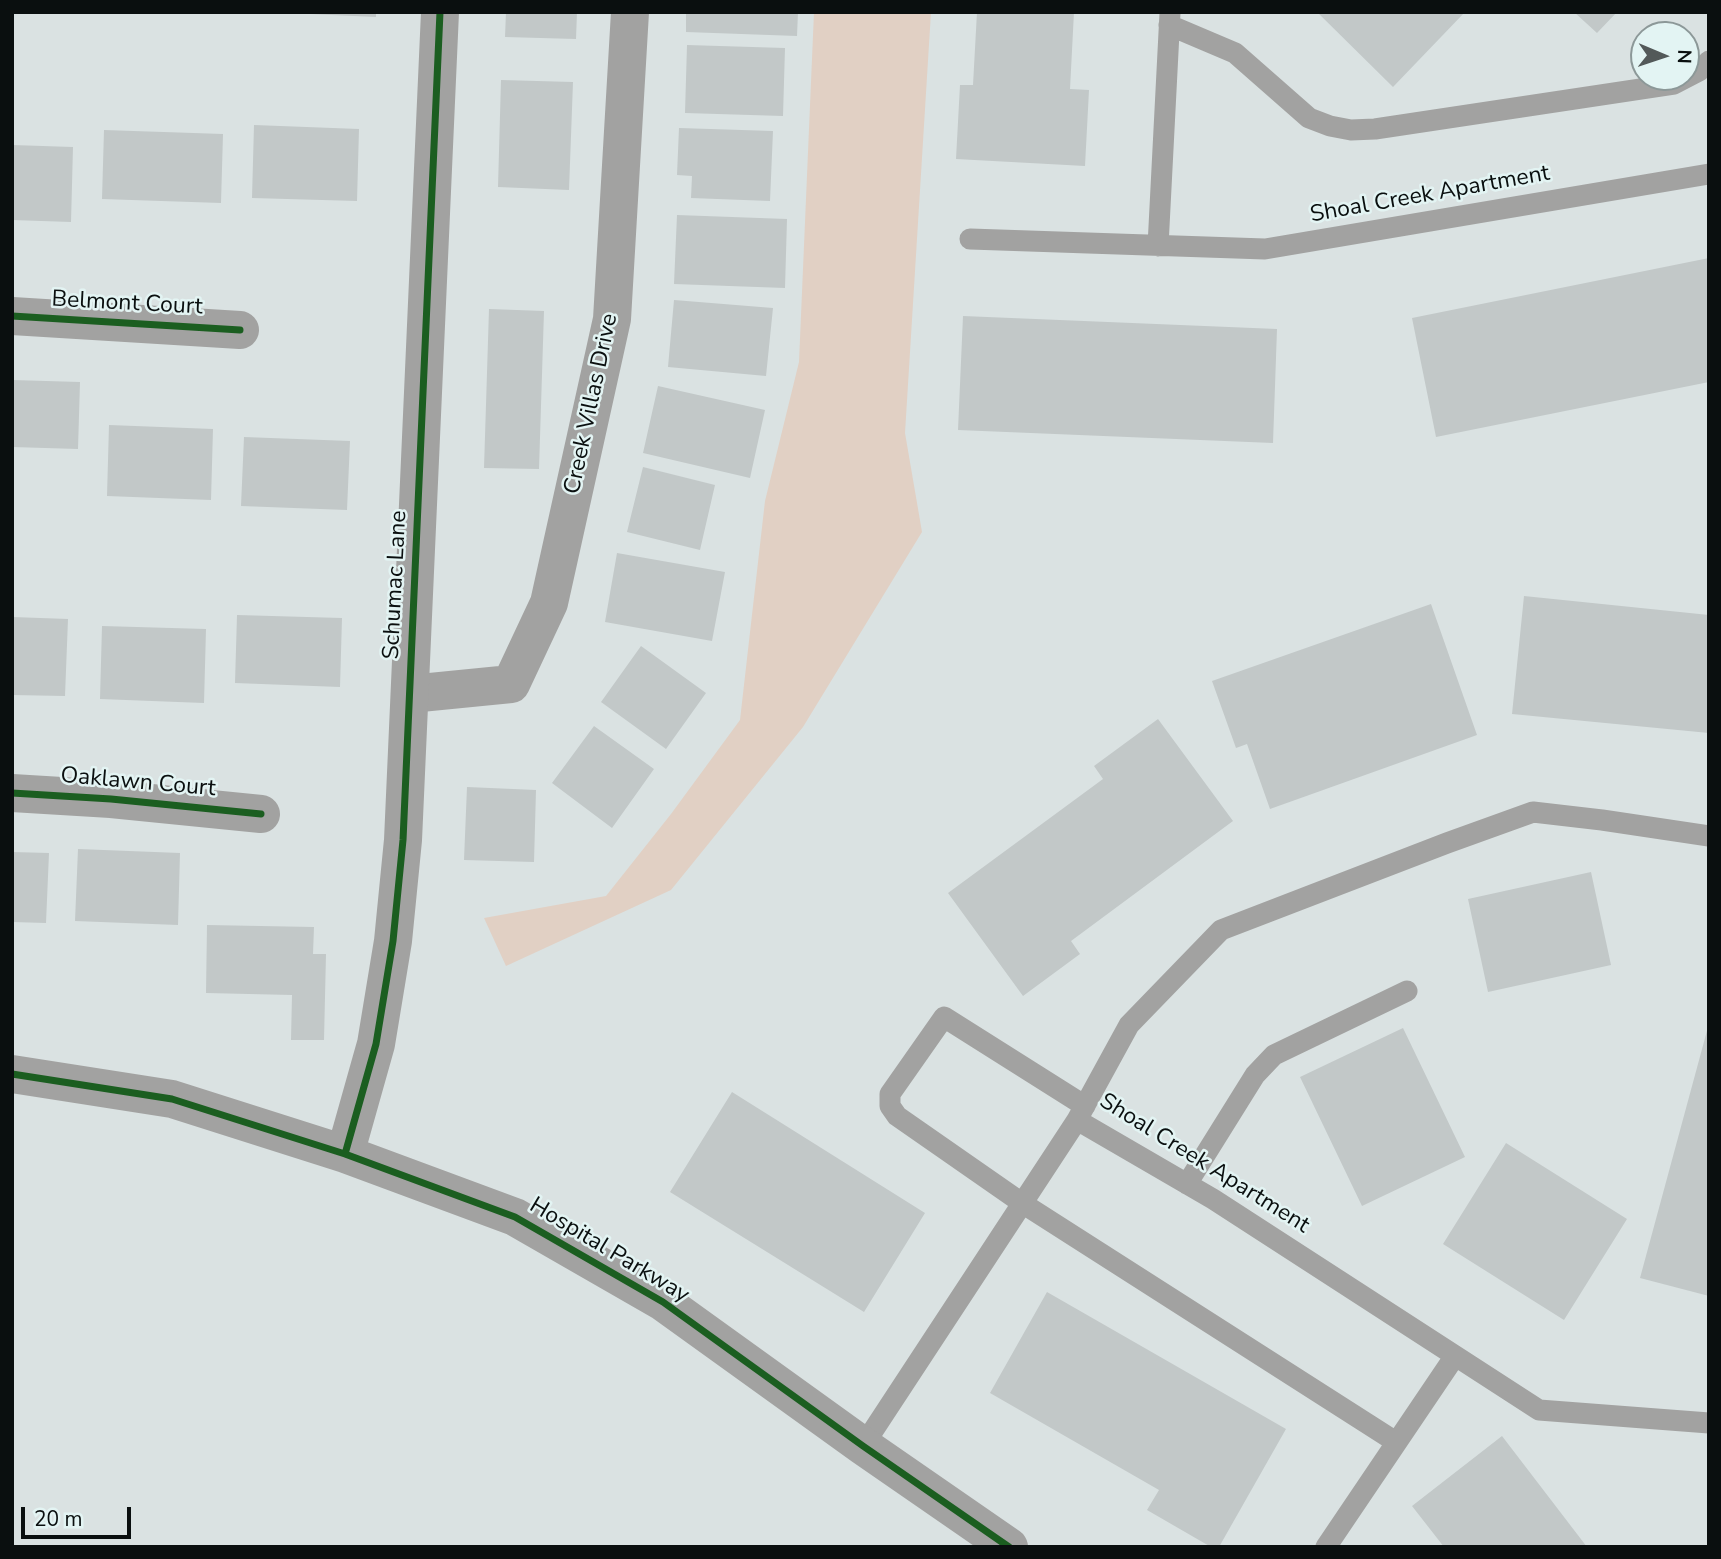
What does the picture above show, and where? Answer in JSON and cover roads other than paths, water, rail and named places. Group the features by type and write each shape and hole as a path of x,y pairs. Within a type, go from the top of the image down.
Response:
{"street":[{"name":"Schumac Lane","path":"345,1154 376,1044 393,942 404,840 440,12"},
{"name":"Creek Villas Drive","path":"410,694 511,684 549,603 612,319 629,12"},
{"name":"Belmont Court","path":"12,316 240,330"},
{"name":"Oaklawn Court","path":"12,793 111,799 261,814"},
{"name":"Hospital Parkway","path":"12,1074 172,1099 345,1154 514,1217 663,1302 1009,1547"}],"lane":[{"path":"1158,246 1170,19 1235,52 1309,118 1351,130 1375,129 1674,84 1699,71 1709,61"},
{"name":"Shoal Creek Apartment","path":"971,239 1265,249 1709,174"},
{"name":"Shoal Creek Apartment","path":"1709,836 1533,812 1221,930 1129,1025 1081,1113 1539,1410 1709,1423"},
{"path":"1187,1184 1255,1075 1274,1055 1407,991"},
{"path":"863,1446 1022,1203 1081,1113 944,1017 890,1094 890,1106 897,1116 1022,1203 1396,1442"},
{"path":"1326,1547 1455,1356"}]}
